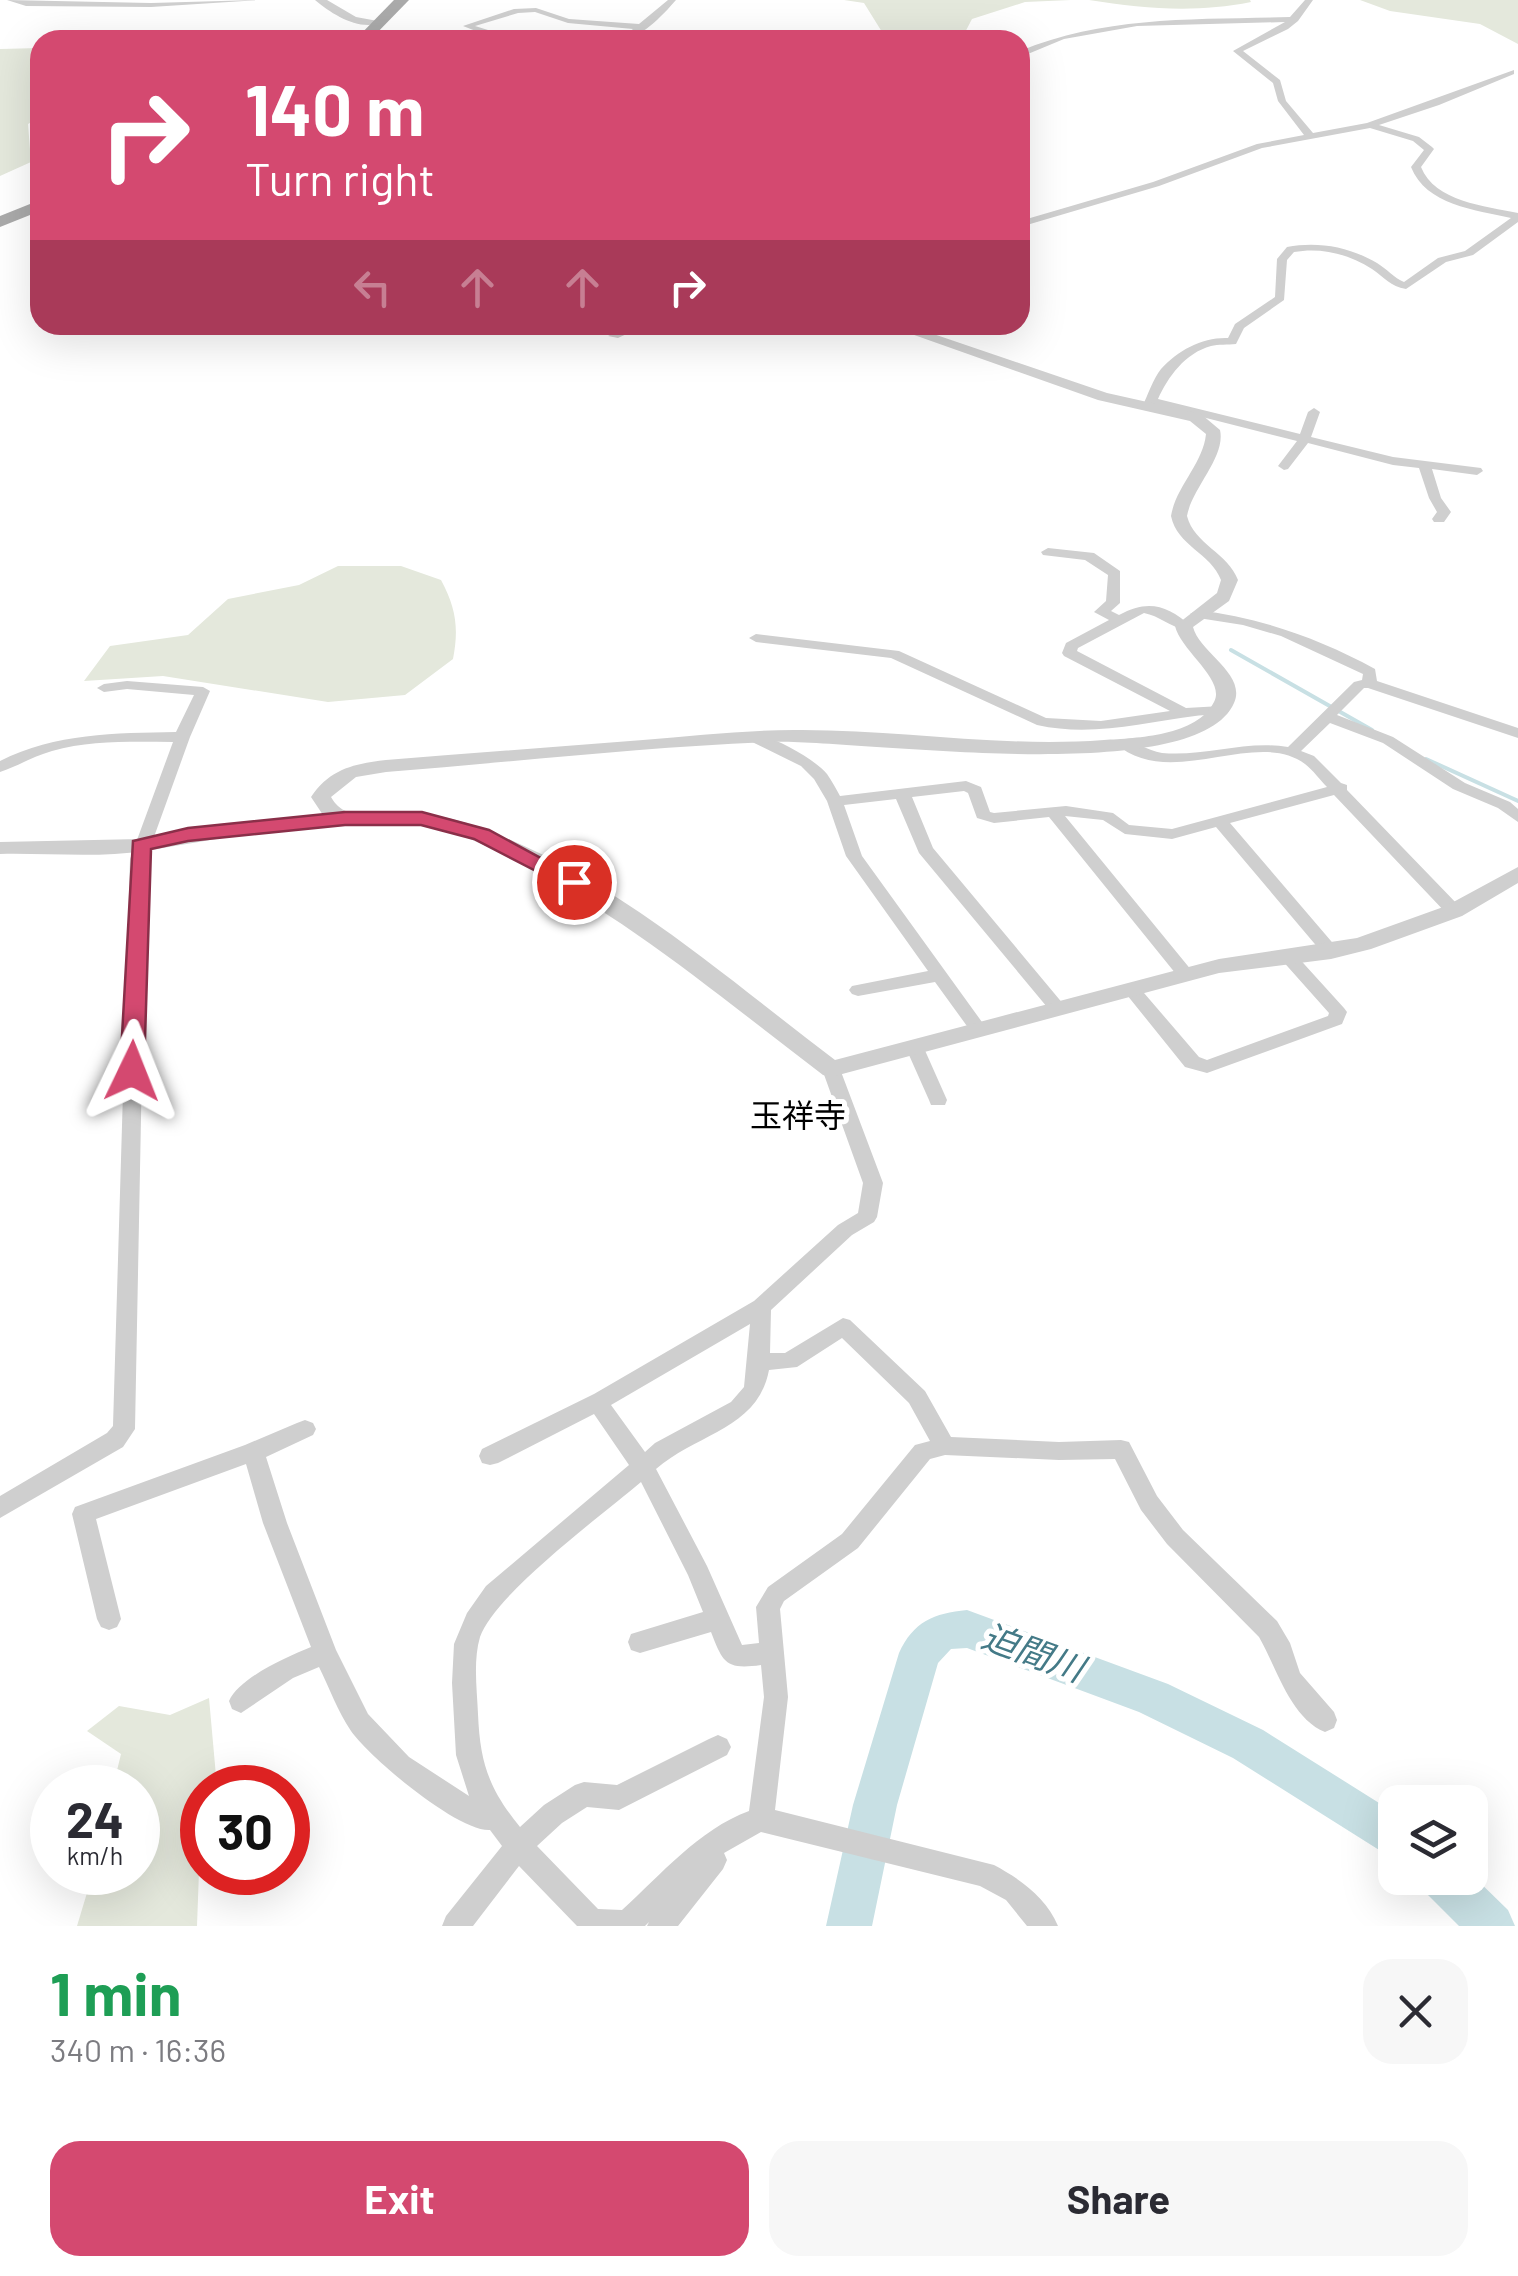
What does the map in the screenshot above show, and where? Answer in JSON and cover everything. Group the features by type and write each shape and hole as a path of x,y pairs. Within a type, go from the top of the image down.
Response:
{"main road":[{"path":"376,30 379,20 402,0"},
{"path":"353,20 362,30"},
{"path":"0,222 30,209"}],"street":[{"path":"11,0 26,4 120,6 254,0"},
{"path":"320,0 353,20 379,20"},
{"path":"637,30 672,0"},
{"path":"1310,0 1296,19 1237,51 1277,82 1282,100 1310,136"},
{"path":"478,30 467,26 524,10 568,20 642,27"},
{"path":"1030,51 1062,37 1137,24 1296,19"},
{"path":"1030,221 1156,184 1231,155 1369,125 1511,72"},
{"path":"1369,125 1422,143 1428,149 1416,167 1426,184 1464,205 1518,217"},
{"path":"1150,404 1165,372 1196,348 1212,341 1232,342 1239,326 1280,298 1282,260 1291,249 1317,248 1356,258 1383,268 1395,284 1406,286 1442,260 1469,253 1518,217"},
{"path":"923,335 1102,397 1150,404 1426,466 1477,471"},
{"path":"345,819 328,809 321,796 342,772 403,764 752,737 811,736 1017,750 1123,743 1186,734 1210,725 1221,712 1226,684 1216,667 1200,656 1184,634 1191,620 1226,593 1230,582 1226,570 1181,527 1178,514 1213,445 1214,432 1195,417 1150,404"},
{"path":"1284,466 1304,440 1314,412"},
{"path":"1426,466 1444,512 1439,519"},
{"path":"1048,552 1089,556 1115,574 1114,603 1100,612 1120,620"},
{"path":"1185,713 1069,653 1072,646 1147,608 1191,620 1258,622 1298,635 1370,672 1368,683"},
{"path":"756,638 894,654 1042,722 1065,727 1204,709 1221,712"},
{"path":"1292,750 1359,686 1368,683 1518,733"},
{"path":"0,1508 115,1440 124,1428 137,873 141,845 203,691 104,688"},
{"path":"1326,716 1388,740 1459,786 1504,805 1518,817"},
{"path":"0,767 20,755 84,738 182,737"},
{"path":"752,737 806,763 820,776 834,801 854,856 978,1029"},
{"path":"1123,743 1146,756 1166,760 1222,749 1292,750 1321,768 1454,911"},
{"path":"834,801 966,786 975,790 983,815 994,818 1053,812 1106,816 1125,830 1172,834 1341,788"},
{"path":"902,793 925,849 1058,1009"},
{"path":"1053,812 1186,975"},
{"path":"0,848 141,845 188,834 345,819 422,819 481,835 515,851 632,919 831,1069 873,1183 867,1216 845,1230 761,1307 597,1402 490,1456"},
{"path":"1220,821 1331,952"},
{"path":"831,1069 1186,975 1255,959 1331,952 1406,931 1454,911 1518,874"},
{"path":"1132,990 1192,1062 1207,1068 1336,1020 1338,1012 1290,958"},
{"path":"858,990 939,976"},
{"path":"914,1046 938,1100"},
{"path":"761,1307 754,1390 738,1408 663,1450 494,1592 473,1620 463,1646 466,1736 476,1782 496,1817 592,1922 627,1924 725,1837 745,1823 760,1819 985,1874 1015,1891 1044,1926"},
{"path":"758,1362 788,1361 843,1326 917,1397 945,1446"},
{"path":"597,1402 644,1467 699,1573 730,1650 738,1657 772,1652"},
{"path":"109,1619 83,1514 306,1429"},
{"path":"760,1819 776,1697 768,1607 776,1594 850,1541 923,1452 945,1446 1059,1452 1121,1448 1148,1503 1175,1537 1268,1628 1282,1651 1290,1679 1325,1720"},
{"path":"253,1452 325,1653 359,1722 400,1766 480,1818 496,1817"},
{"path":"640,1642 717,1619"},
{"path":"241,1700 284,1670 325,1653"},
{"path":"456,1926 520,1844 553,1814 584,1794 618,1798 718,1747"},
{"path":"661,1926 720,1852 725,1837"}],"shaded area":[{"path":"844,0 1071,0 1025,2 972,19 966,30 881,30 864,3"},
{"path":"1089,0 1250,0 1251,2 1170,8"},
{"path":"1360,0 1518,0 1518,44 1480,24 1390,11"},
{"path":"30,48 30,162 0,176 0,49"},
{"path":"338,566 401,566 441,580 455,618 453,659 405,695 328,702 163,676 84,681 110,646 188,635 228,599 299,585"},
{"path":"209,1698 215,1765 180,1765 180,1895 198,1895 197,1926 77,1926 86,1895 160,1895 160,1765 118,1765 121,1754 87,1731 119,1706 170,1715"}],"waterway":[{"path":"1231,650 1372,730"},
{"path":"1426,759 1518,801"},
{"name":"迫間川","path":"849,1926 875,1805 920,1653 941,1631 967,1629 1153,1698 1248,1744 1378,1827"},
{"name":"迫間川","path":"1460,1895 1492,1926"}],"district":[{"name":"玉祥寺","path":"798,1116"}],"route":[{"path":"132,1071 141,845 188,834 345,819 422,819 481,835 574,882"}]}
